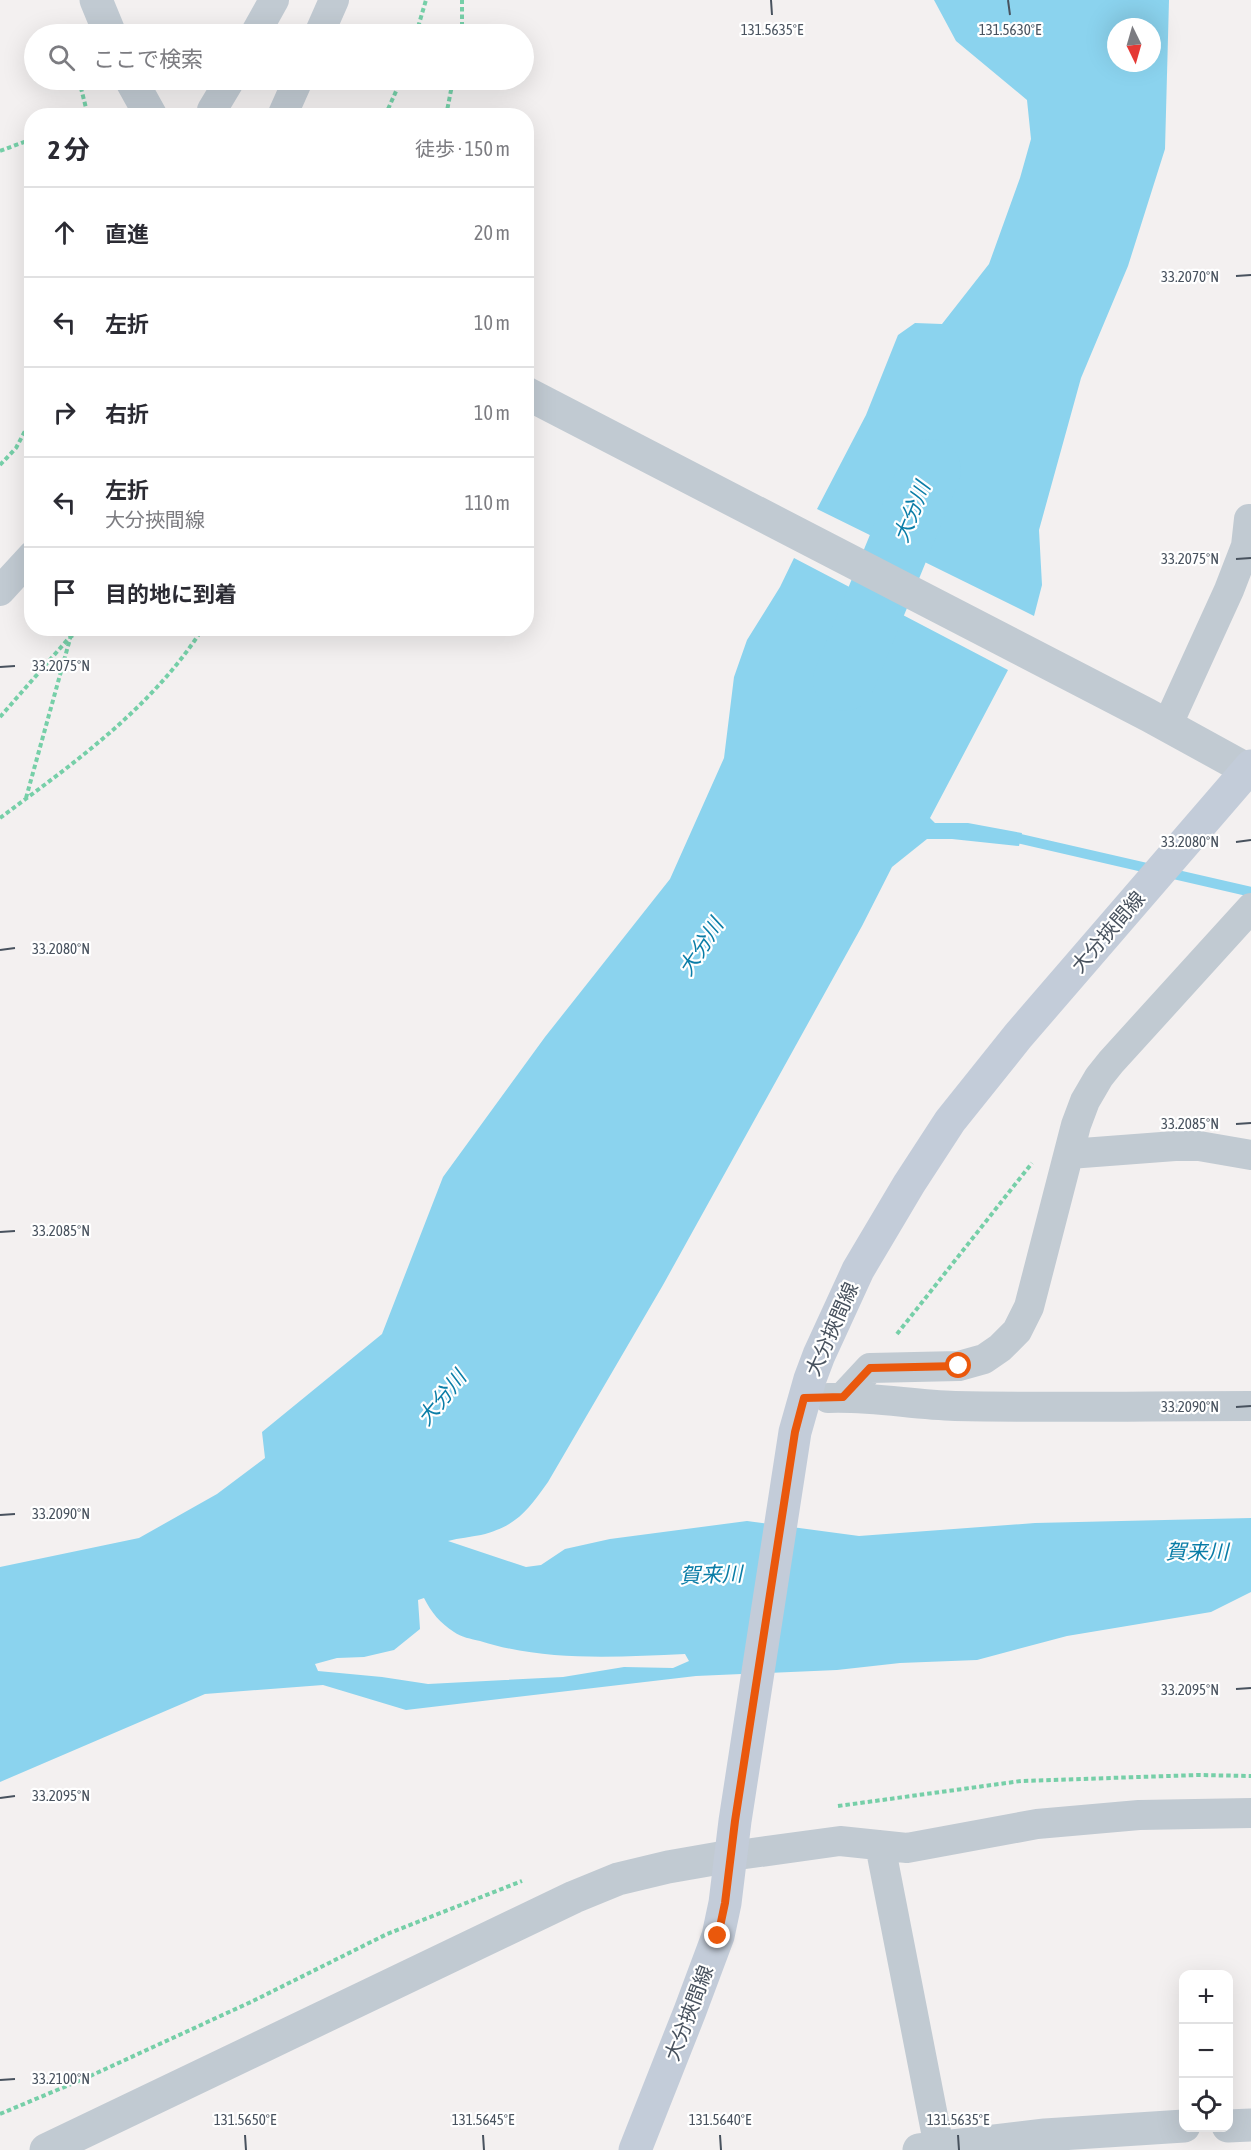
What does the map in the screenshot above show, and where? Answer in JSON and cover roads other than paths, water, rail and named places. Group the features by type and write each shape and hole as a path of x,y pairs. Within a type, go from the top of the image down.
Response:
{"main road":[{"name":"大分挾間線","path":"634,2150 718,1936 725,1903 795,1432 819,1355 858,1270 950,1121 1018,1036 1249,768"}],"street":[{"path":"96,0 106,24"},
{"path":"261,24 274,0"},
{"path":"323,24 334,0"},
{"path":"137,90 147,108"},
{"path":"213,108 224,90"},
{"path":"286,108 294,90"},
{"path":"534,397 1249,768"},
{"path":"1157,720 1229,590 1246,546 1249,519"},
{"path":"0,591 24,565"},
{"path":"843,1397 870,1368 959,1366 984,1359 1010,1340 1029,1307 1085,1101 1099,1077 1251,908"},
{"path":"1069,1154 1191,1146 1251,1155"},
{"path":"804,1398 843,1397 926,1405 1059,1408 1251,1406"},
{"path":"46,2150 574,1896 628,1877 668,1867 731,1856 840,1841 907,1848 1037,1824 1139,1815 1251,1813"},
{"path":"880,1845 929,2149 1045,2134 1179,2126"},
{"path":"1233,2126 1251,2125"}],"water":[{"path":"934,0 1169,0 1165,149 1128,266 1081,378 1039,530 1042,585 1034,616 817,509 866,415 898,335 915,323 942,324 989,264 1020,178 1031,139 1027,100 956,41"},
{"name":"賀来川","path":"794,558 1008,670 930,818 935,823 968,823 1022,833 1019,846 952,839 927,839 892,867 862,926 663,1285 548,1482 528,1509 513,1522 481,1535 448,1541 526,1567 541,1565 565,1549 610,1539 747,1521 859,1536 1035,1523 1251,1518 1251,1592 1211,1612 1067,1636 977,1660 900,1663 837,1670 696,1676 406,1710 323,1685 205,1694 0,1782 0,1567 139,1538 217,1494 265,1458 262,1432 382,1334 443,1177 545,1037 670,879 724,758 734,677 747,640 780,587","holes":["424,1598 440,1621 457,1634 505,1648 582,1656 685,1654 689,1661 673,1668 624,1667 563,1677 428,1684 318,1671 315,1664 337,1658 364,1657 394,1650 420,1629 418,1600"]}],"waterway":[{"name":"大分川","path":"844,680 930,470"},
{"path":"1021,839 1251,892"}]}
